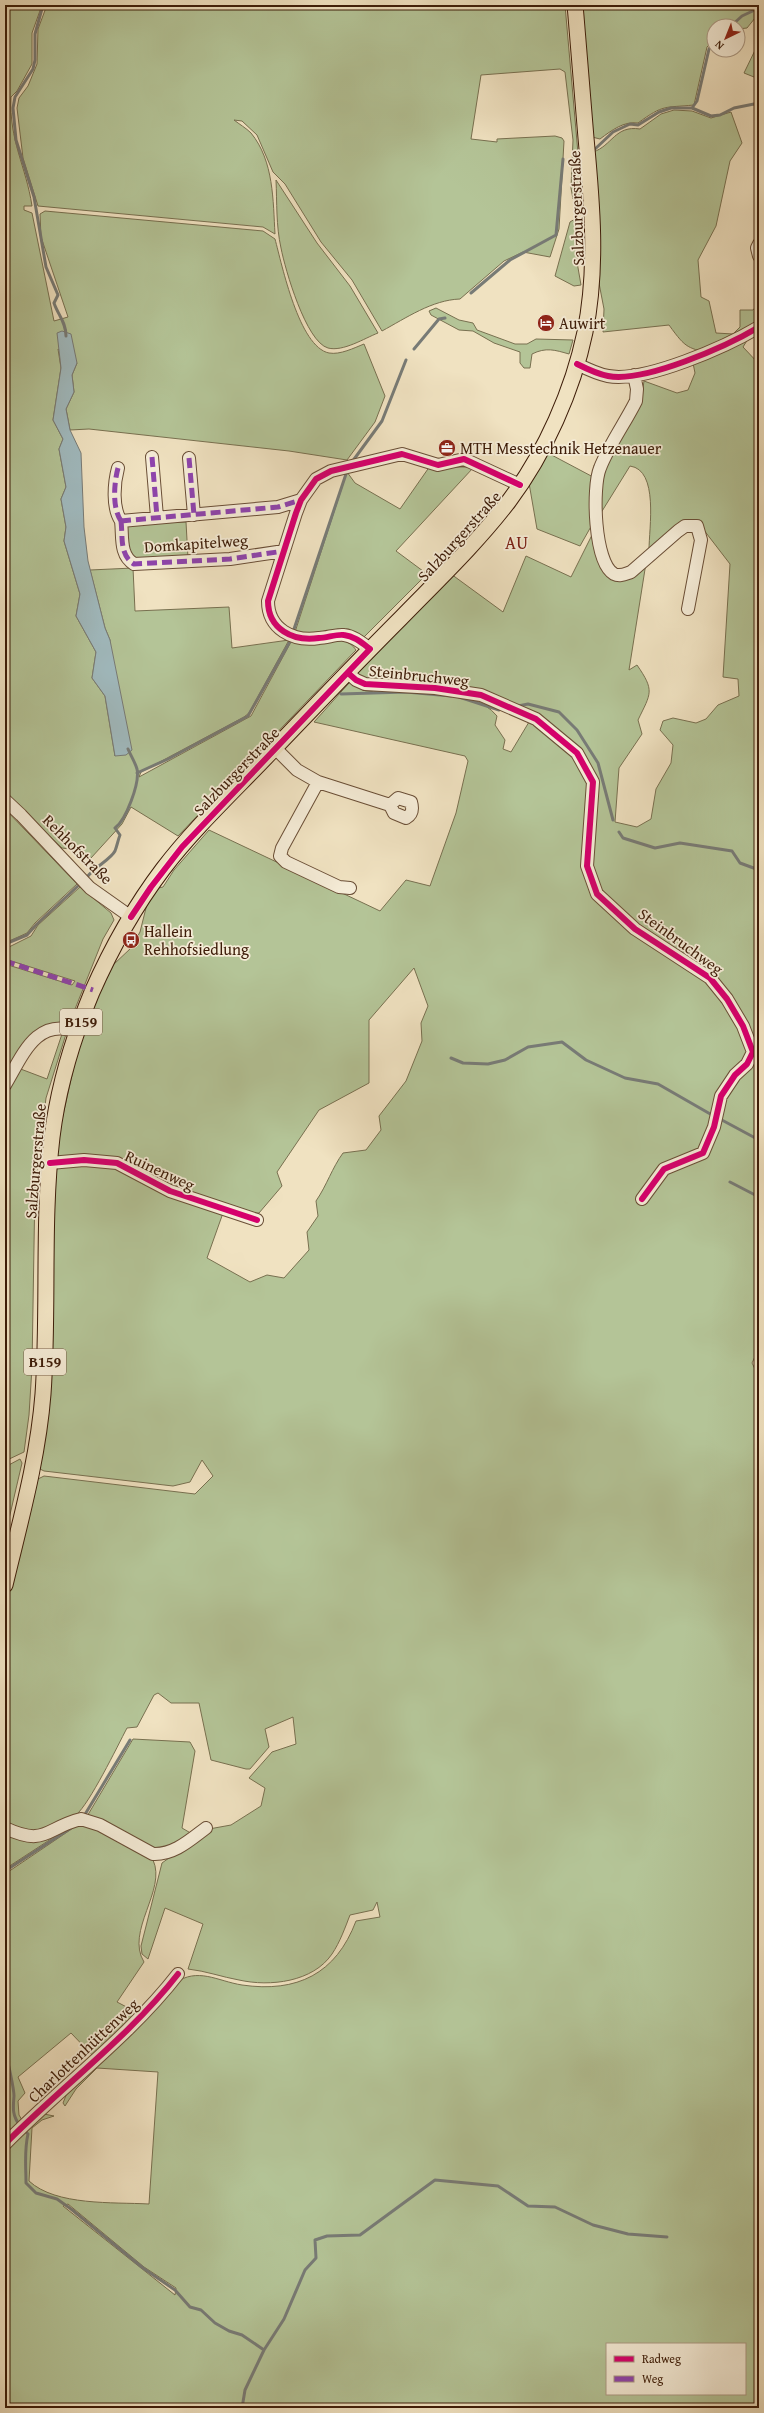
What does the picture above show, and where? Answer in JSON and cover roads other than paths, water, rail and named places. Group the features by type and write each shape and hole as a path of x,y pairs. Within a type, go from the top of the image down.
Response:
{"main road":[{"name":"Salzburgerstraße","path":"5,1585 34,1458 43,1398 50,1163 59,1099 77,1032 93,990 131,917 151,887 182,846 279,753 351,676 370,649 475,541 520,484 555,423 577,364 591,291 593,228 575,5"}],"street":[{"path":"759,244 757,248 759,256"},
{"path":"577,364 610,376 634,375 685,362 729,345 759,327"},
{"path":"634,375 637,389 636,401 600,469 595,496 602,557 608,569 614,574 622,575 631,572 685,526 697,526 702,540 688,608"},
{"path":"370,649 355,638 344,635 318,639 292,635 277,628 268,613 268,601 302,500 316,479 331,471 402,454 438,465 464,459 520,484"},
{"path":"152,457 157,517"},
{"path":"189,458 194,515"},
{"name":"Domkapitelweg","path":"118,468 115,481 117,515 121,521 124,554 126,559 134,564 230,559 284,551"},
{"path":"121,521 278,507 302,500"},
{"name":"Steinbruchweg","path":"351,676 377,685 435,688 481,695 536,719 558,736 577,753 593,782 587,866 598,894 635,929 710,978 727,999 743,1026 753,1052 747,1064 735,1075 721,1096 714,1127 703,1153 664,1169 642,1199"},
{"path":"279,753 297,770 318,782 390,805"},
{"path":"318,782 282,848 280,856 286,862 339,887 350,888"},
{"name":"Rehhofstraße","path":"5,800 90,888 131,917"},
{"path":"5,1085 27,1046 36,1038 46,1031 59,1028 77,1032"},
{"name":"Ruinenweg","path":"50,1163 90,1160 118,1164 170,1191 257,1220"},
{"path":"5,1828 21,1835 33,1837 43,1836 81,1819 100,1825 153,1854 161,1854 172,1851 206,1828"},
{"name":"Charlottenhüttenweg","path":"5,2144 39,2109 132,2025 178,1974"}],"water":[{"path":"62,331 71,334 77,363 72,375 74,392 66,409 70,430 81,453 84,527 88,561 105,628 110,640 132,750 126,755 115,756 105,696 92,678 96,652 76,616 80,594 64,541 66,527 61,499 66,487 59,449 63,439 53,420 61,368 57,333"}],"waterway":[{"path":"43,5 35,34 35,60 33,69 15,97 13,108 16,140 34,197 46,267 58,295 54,303 66,331 66,336"},
{"path":"740,18 759,8"},
{"path":"692,108 697,101 707,58"},
{"path":"595,149 613,132 630,124 638,125 659,112 671,108 692,108 711,116 720,115 734,108 754,104 759,106"},
{"path":"471,293 510,260 556,235 563,159"},
{"path":"414,349 439,319 445,318"},
{"path":"352,462 382,421 406,360"},
{"path":"293,632 347,471"},
{"path":"137,773 168,759 248,716 292,638"},
{"path":"341,694 406,692 451,696"},
{"path":"459,697 499,710"},
{"path":"518,706 528,704 559,712 577,730 598,763 613,820"},
{"path":"87,877 115,851 120,835 115,828 128,810 134,792 137,769 128,749"},
{"path":"619,832 623,838 655,848 680,843 732,851 740,863 759,870"},
{"path":"5,944 27,935 79,885"},
{"path":"451,1058 463,1063 488,1064 505,1060 528,1047 562,1042 586,1060 625,1078 658,1084 712,1115"},
{"path":"720,1119 759,1140"},
{"path":"730,1182 759,1197"},
{"path":"84,1816 130,1740"},
{"path":"5,1871 71,1828"},
{"path":"5,2055 13,2088 14,2115 20,2126"},
{"path":"24,2130 28,2134 26,2152 26,2183 36,2193 57,2199 143,2268 175,2290 190,2307 201,2310 215,2323 229,2331 242,2335 264,2350 245,2390 242,2408"},
{"path":"264,2350 284,2319 305,2270 316,2258 315,2240 327,2236 360,2235 435,2180 498,2186 528,2206 555,2207 593,2225 628,2234 667,2237"}],"place":[{"name":"Auwirt","path":"546,323"},
{"name":"MTH Messtechnik Hetzenauer","path":"447,448"},
{"name":"Hallein Rehhofsiedlung","path":"131,940"}],"district":[{"name":"AU","path":"517,543"}]}
